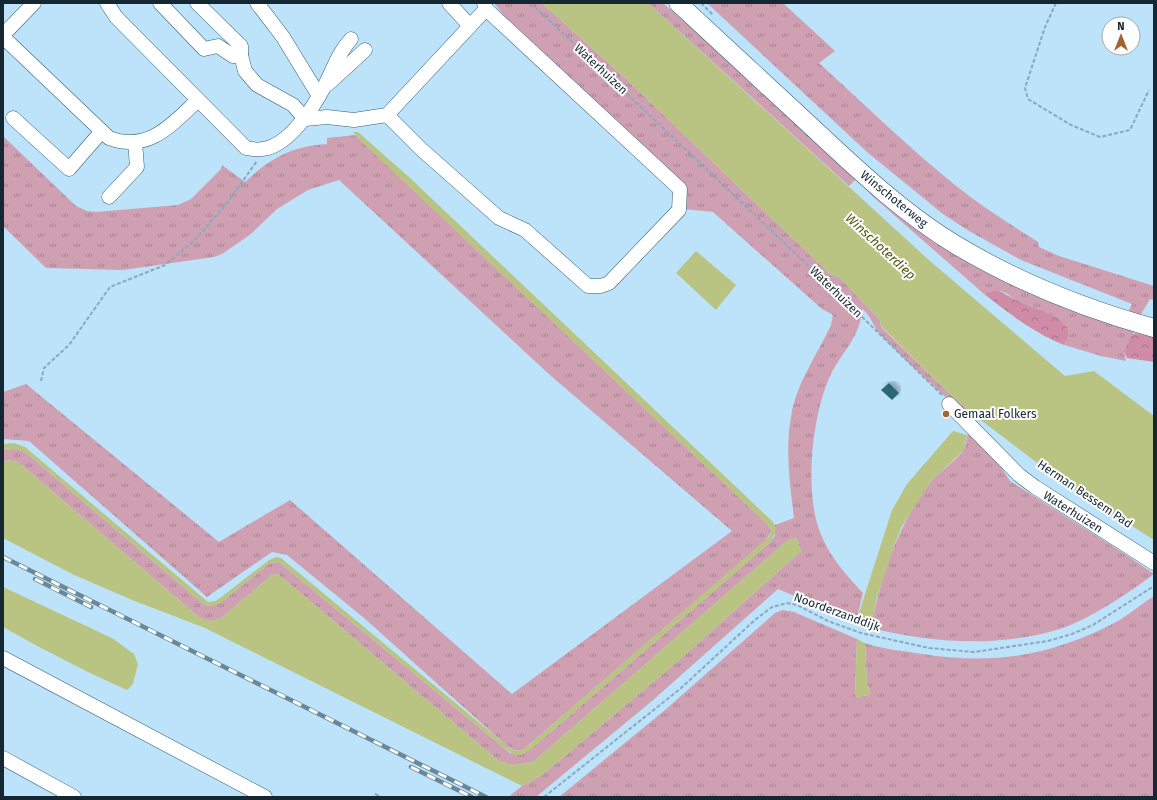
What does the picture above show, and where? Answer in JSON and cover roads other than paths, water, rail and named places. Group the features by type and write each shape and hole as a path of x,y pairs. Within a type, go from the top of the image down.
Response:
{"main road":[{"name":"Winschoterweg","path":"678,3 865,176 904,208 940,234 972,254 1023,281 1099,311 1154,328"}],"street":[{"path":"34,3 3,36 110,138 117,141 135,142 160,135 198,100"},
{"path":"107,3 116,17 246,148 263,149 279,142 305,119 322,91 341,50 350,39"},
{"path":"160,3 204,49 218,46 233,56 241,55"},
{"path":"196,3 241,46 244,71 257,85 294,105 305,119"},
{"path":"257,3 322,91"},
{"path":"449,3 470,26"},
{"path":"305,119 327,117 354,120 387,115 470,26 485,6 680,189 679,210 609,283 601,286 588,286 525,230 499,218 421,149 387,115"},
{"path":"322,91 365,50"},
{"path":"13,118 70,169 102,131"},
{"path":"109,197 137,167 135,142"},
{"name":"Waterhuizen","path":"949,404 1019,475 1035,487 1154,563"},
{"path":"3,658 265,797"},
{"path":"3,758 74,797"}],"water":[{"name":"Winschoterdiep","path":"542,3 648,3 930,261 1065,376 1094,371 1154,416 1154,540 1061,481 956,400 881,326 880,320 839,277 832,276 627,80"},
{"path":"353,132 358,132 410,178 772,521 776,527 774,536 767,545 530,750 521,755 515,755 504,748 279,562 270,563 220,603 211,606 202,603 25,452 16,449 3,450 3,444 14,443 25,447 208,602 215,601 220,598 269,560 276,557 281,558 511,749 517,751 524,749 769,537 772,531 765,522"},
{"path":"696,251 736,285 716,310 676,273"},
{"path":"953,431 967,435 964,450 931,481 901,528 877,597 871,628 856,622 892,510 907,484"},
{"path":"7,460 18,462 200,618 209,621 220,619 272,575 278,574 499,761 514,765 533,762 788,540 797,538 801,551 677,662 542,775 522,786 205,628 132,600 72,574 3,538 3,462"},
{"path":"3,587 112,638 134,654 138,664 133,684 127,690 64,660 3,627"},
{"path":"857,639 865,643 867,684 870,691 869,695 856,697 855,695"}],"railway":[{"path":"3,557 486,797"},
{"path":"35,579 91,607"},
{"path":"411,767 472,797"}],"place":[{"name":"Gemaal Folkers","path":"946,414"}]}
